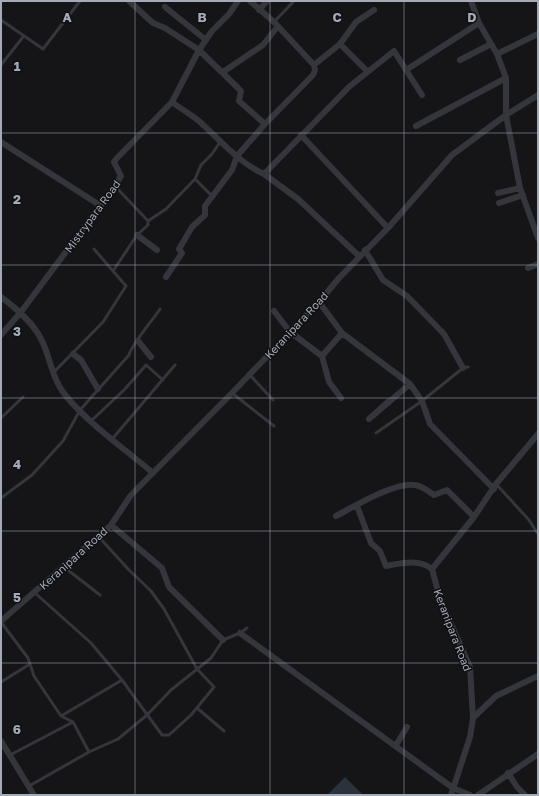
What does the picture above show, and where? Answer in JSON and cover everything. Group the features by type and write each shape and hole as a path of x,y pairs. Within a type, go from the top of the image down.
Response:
{"street":[{"path":"129,1 153,23 165,28 199,50 241,91 239,101 265,124"},
{"name":"Mistrypara Road","path":"1,335 21,312 115,186 121,176 114,162 172,102 199,50 238,1"},
{"path":"166,276 182,253 179,249 192,227 205,215 205,206 232,170 237,156 265,124 313,75 315,70 314,64 276,24 250,1"},
{"path":"259,10 267,1"},
{"path":"471,1 479,23 497,54 506,78 506,114 520,188 538,238"},
{"path":"165,8 206,40"},
{"path":"314,64 340,44 356,22 374,10"},
{"path":"406,70 479,23"},
{"path":"222,72 263,45 276,24"},
{"path":"497,54 538,34"},
{"path":"340,44 367,71"},
{"path":"460,60 490,44"},
{"path":"264,174 301,135 367,71 394,51 422,95"},
{"path":"416,126 506,78"},
{"name":"Keranipara Road","path":"1,621 35,593 63,565 111,525 131,495 290,332 359,256 388,228 452,155 506,114 538,95"},
{"path":"172,102 199,121 220,142 252,169 264,174 298,199 359,256"},
{"path":"301,135 388,228"},
{"path":"1,142 100,206"},
{"path":"498,193 520,188"},
{"path":"499,203 523,196"},
{"path":"137,234 157,250"},
{"path":"365,250 383,280 407,296 444,334 466,367"},
{"path":"528,268 538,264"},
{"path":"1,297 21,312 43,342 53,373 66,396 91,421 153,473"},
{"path":"318,302 342,333 410,384 422,401 430,424 495,486"},
{"path":"274,311 290,332 322,356 329,382 341,398"},
{"path":"322,356 342,333"},
{"path":"138,341 151,357"},
{"path":"73,354 81,360 98,389"},
{"path":"389,402 369,419 410,384"},
{"path":"357,506 371,542 380,551 386,566 404,563 425,564 432,569 474,517 495,486 538,434"},
{"path":"336,516 376,496 405,486 414,485 434,495 447,490 474,517"},
{"path":"111,525 162,568 169,587 223,640"},
{"name":"Keranipara Road","path":"432,569 440,599 470,667 473,718 470,736 451,795"},
{"path":"240,633 396,745 468,794"},
{"path":"473,718 496,696 538,676"},
{"path":"396,745 407,727"},
{"path":"1,741 34,795"},
{"path":"478,795 508,773 538,754"},
{"path":"508,773 517,787 525,795"}],"lane":[{"path":"1,20 43,50 80,1"},
{"path":"276,24 294,1"},
{"path":"1,65 23,37"},
{"path":"113,271 137,234 148,225 148,221 166,209 195,179 201,165 212,154 220,142"},
{"path":"195,179 212,196"},
{"path":"115,186 148,221"},
{"path":"53,373 104,322 126,286 94,249"},
{"path":"1,498 32,475 63,440 80,410 130,355 131,348 138,341 160,309"},
{"path":"91,421 125,389 146,365 163,380"},
{"path":"113,438 175,365"},
{"path":"376,433 422,401 466,367"},
{"path":"250,374 273,400"},
{"path":"232,393 274,426"},
{"path":"1,418 23,397"},
{"path":"495,486 528,520 538,534"},
{"path":"35,593 91,643 122,680 162,736 169,735 197,708 214,687 197,669 164,610 151,591 129,570 98,536"},
{"path":"63,565 100,595"},
{"path":"1,621 28,658 34,676 61,716 73,722 89,752"},
{"path":"29,786 89,752 118,739 197,669 212,658 223,640 240,633 247,628"},
{"path":"1,682 30,664"},
{"path":"61,716 122,680"},
{"path":"197,708 224,731"},
{"path":"9,756 73,722"}],"shaded area":[{"path":"345,777 363,795 327,795"}]}
